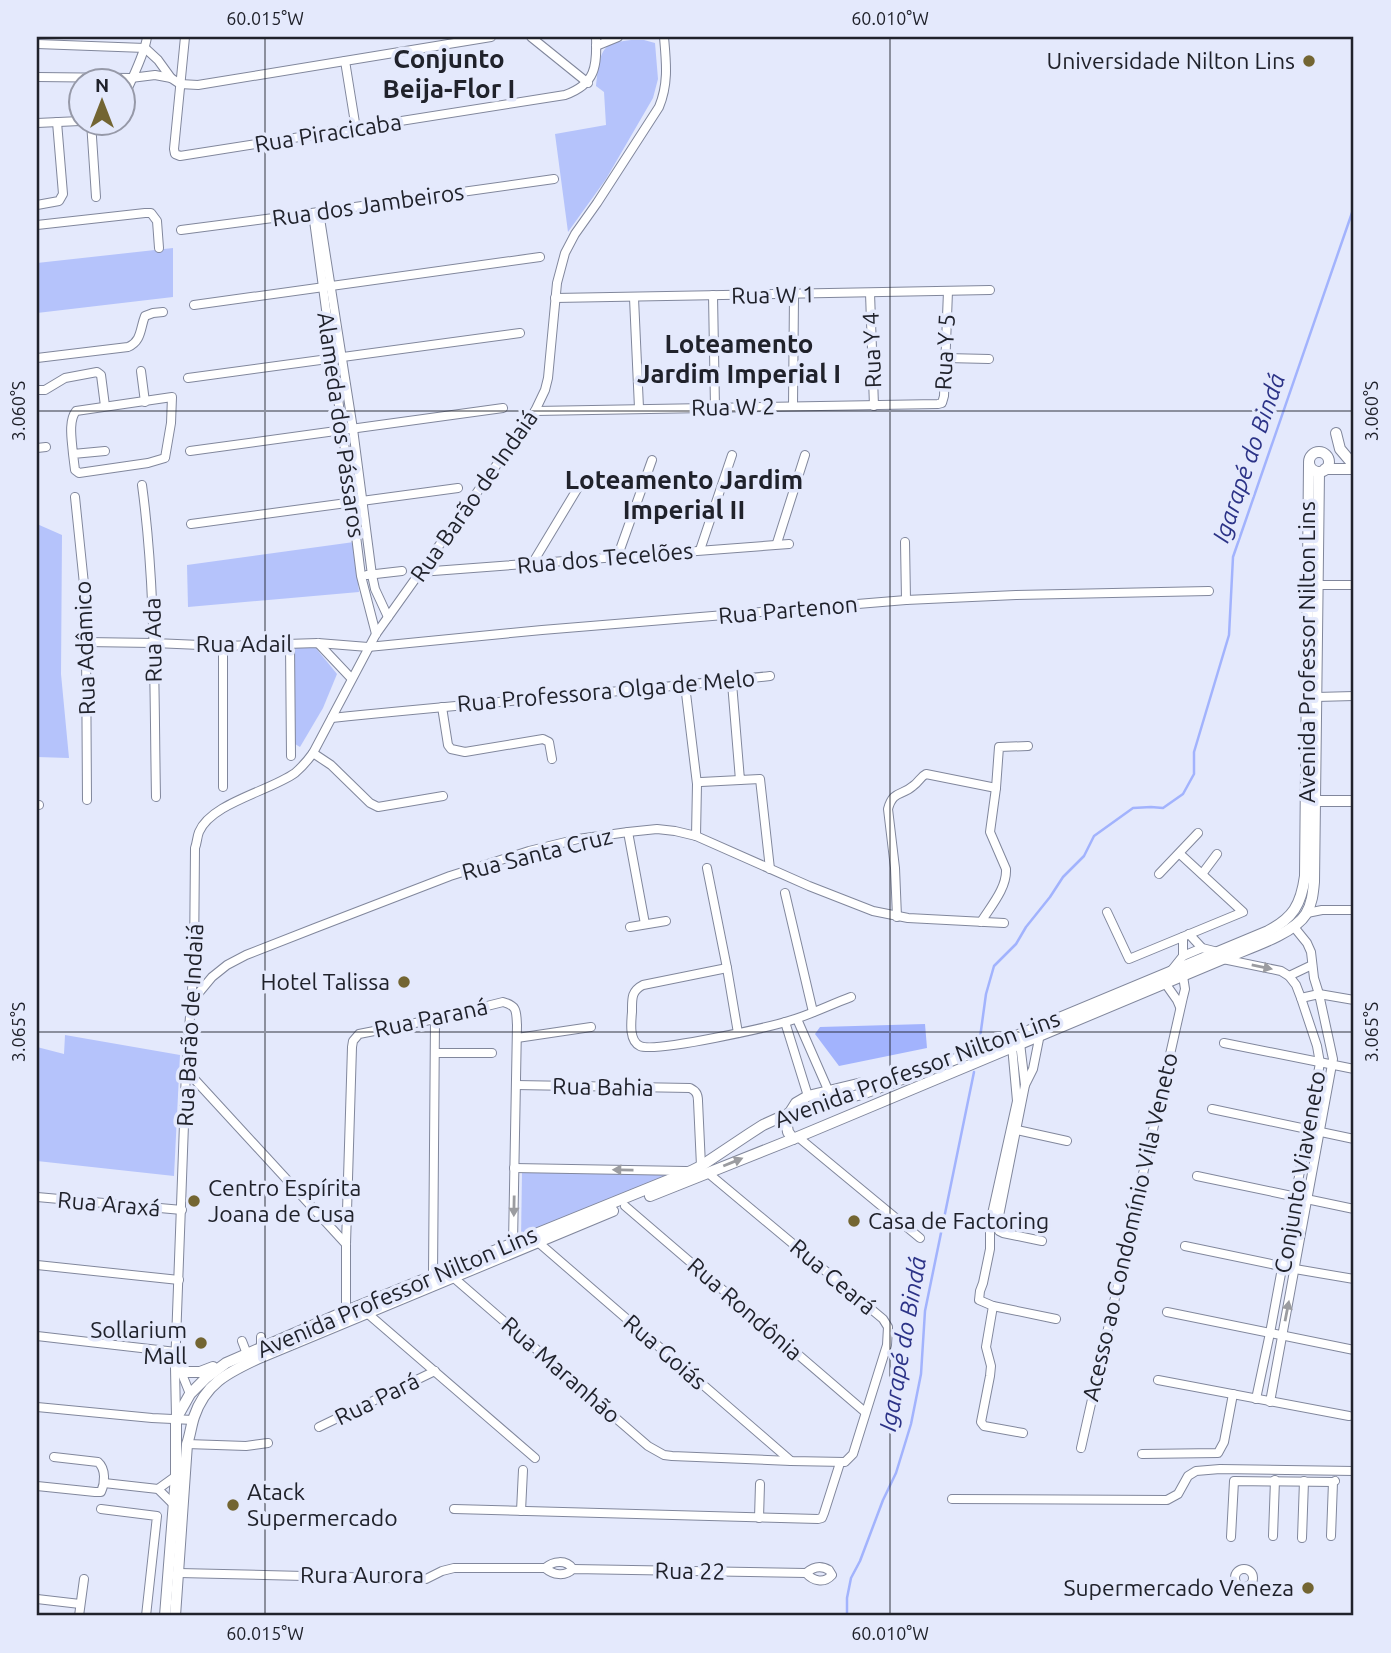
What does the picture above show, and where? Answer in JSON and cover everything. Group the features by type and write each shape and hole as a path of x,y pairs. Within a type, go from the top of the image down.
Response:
{"main road":[{"path":"1336,433 1340,449 1353,464"},
{"path":"1324,454 1329,463 1318,469 1310,457 1317,452 1324,454 1353,464"},
{"name":"Avenida Professor Nilton Lins","path":"1318,469 1353,464"},
{"name":"Avenida Professor Nilton Lins","path":"165,1616 176,1476 176,1419 190,1394 226,1363 247,1354 261,1343 700,1170 769,1135 795,1138 1171,971 1294,927 1307,913 1314,882 1318,469"},
{"name":"Avenida Professor Nilton Lins","path":"985,1053 1016,1045 1183,976 1287,919 1300,901 1306,838 1318,469"},
{"path":"1316,801 1354,801"},
{"name":"Avenida Professor Nilton Lins","path":"174,1616 187,1444 200,1401 213,1384 230,1372 625,1206 769,1135 787,1115 970,1059"},
{"path":"795,1138 788,1132 787,1115 796,1102 808,1096 862,1083 878,1088"},
{"path":"182,1372 200,1372 226,1363"}],"street":[{"path":"136,67 145,48 146,37"},
{"name":"Rua Piracicaba","path":"185,37 174,149 180,156 565,95 588,83"},
{"path":"37,44 145,48 171,78 180,84 209,84 491,37"},
{"path":"531,37 588,83 596,61 596,41 618,37"},
{"name":"Rua Barão de Indaiá","path":"176,1419 186,1070 196,913 195,848 200,830 226,806 296,772 313,752 376,634 535,411 548,378 560,266 575,234 659,107 667,77 664,37"},
{"path":"345,61 356,129"},
{"path":"136,77 155,75 171,78"},
{"path":"37,77 66,77"},
{"path":"37,205 58,201 63,194 57,122"},
{"path":"37,123 66,122"},
{"path":"92,136 96,197"},
{"name":"Rua dos Jambeiros","path":"181,230 554,179"},
{"name":"Alameda dos Pássaros","path":"316,213 337,358 342,430 361,576 376,634"},
{"path":"37,225 151,214 157,221 159,248"},
{"path":"194,305 540,257"},
{"name":"Rua W 1","path":"555,298 990,290"},
{"name":"Rua Y 5","path":"932,405 944,400 948,291"},
{"name":"Rua Y 4","path":"870,293 874,406"},
{"path":"713,295 715,408"},
{"path":"793,406 794,295"},
{"path":"634,298 639,408"},
{"path":"37,358 128,348 138,340 145,316 163,312"},
{"path":"188,378 520,332"},
{"name":"Alameda dos Pássaros","path":"337,358 353,429 372,575 375,589 388,617"},
{"path":"946,358 989,359"},
{"path":"141,371 145,402"},
{"path":"41,390 65,378 97,372 101,375 105,406"},
{"path":"172,397 165,458 148,464 79,473 75,470 72,414 105,406 145,402 172,397"},
{"name":"Rua W 2","path":"535,411 932,405"},
{"path":"190,451 503,408"},
{"path":"73,454 105,451"},
{"path":"700,550 732,454"},
{"path":"777,543 805,455"},
{"path":"617,558 652,460"},
{"name":"Rua Ada","path":"142,485 152,571 156,797"},
{"path":"532,564 579,486"},
{"path":"191,524 458,488"},
{"name":"Rua Adâmico","path":"75,497 84,584 87,800"},
{"path":"905,542 906,600"},
{"name":"Rua dos Tecelões","path":"420,572 789,544"},
{"path":"361,576 402,571"},
{"path":"1317,586 1354,585"},
{"name":"Rua Partenon","path":"368,647 906,600 1209,591"},
{"name":"Rua Adail","path":"86,642 223,646 318,643 368,647"},
{"path":"290,643 291,755"},
{"name":"Rua Adail","path":"318,643 351,678"},
{"path":"223,646 223,787"},
{"name":"Rua Professora Olga de Melo","path":"332,718 770,676"},
{"path":"732,683 740,780"},
{"path":"685,685 697,784 696,836"},
{"path":"1316,697 1354,696"},
{"name":"Rua Professora Olga de Melo","path":"442,707 451,750 466,752 546,740 552,759"},
{"path":"981,922 1002,887 1006,874 990,832 999,747 1028,746"},
{"path":"313,752 331,765 370,803 378,807 443,796"},
{"path":"897,917 895,868 888,821 888,809 893,797 911,788 926,774 996,788"},
{"path":"701,782 760,779 770,869"},
{"name":"Rua Santa Cruz","path":"192,1001 212,977 246,955 450,876 578,839 657,829 696,836 873,911 897,917 1004,923"},
{"path":"628,832 645,924"},
{"path":"1159,874 1198,833"},
{"path":"1107,912 1129,959 1242,912 1180,854"},
{"path":"1202,874 1217,854"},
{"path":"707,868 738,1033"},
{"path":"785,893 813,1012"},
{"path":"1307,913 1354,910"},
{"path":"630,927 666,921"},
{"path":"1270,1402 1332,1065 1332,1053 1311,965 1311,952 1294,927"},
{"path":"1186,935 1202,948 1281,971 1289,976 1311,965"},
{"path":"1183,956 1186,935"},
{"path":"1171,971 1183,956 1202,948"},
{"path":"727,968 638,987 632,995 631,1026 638,1045 644,1048 660,1048 738,1033 785,1022 851,997"},
{"name":"Acesso ao Condomínio Vila Veneto","path":"1081,1448 1185,989 1183,976"},
{"name":"Conjunto Viaveneto","path":"1256,1399 1320,1063 1301,999 1289,976"},
{"path":"1165,983 1180,1007"},
{"path":"1301,999 1319,994 1354,1000"},
{"name":"Rua Paraná","path":"346,1244 353,1041 359,1034 503,1002 512,1005 516,1010 517,1038"},
{"path":"797,1018 829,1092"},
{"path":"433,1276 435,1019"},
{"path":"1310,1026 1324,1020"},
{"path":"785,1022 808,1096"},
{"path":"513,1243 517,1038 591,1027"},
{"path":"1040,1034 1033,1069 1026,1085 997,1226 1003,1233 1042,1241"},
{"path":"1224,1043 1354,1069"},
{"path":"1016,1045 1026,1085"},
{"path":"1013,1074 1016,1045"},
{"path":"1000,1051 1013,1074 1017,1090 1015,1114 990,1223 990,1249 979,1300 993,1306 1056,1318"},
{"path":"435,1053 492,1054"},
{"path":"797,1058 817,1066"},
{"path":"186,1070 346,1244 346,1311"},
{"name":"Rua Bahia","path":"516,1085 690,1088 698,1094 700,1170"},
{"path":"1212,1109 1354,1139"},
{"path":"1017,1130 1067,1141"},
{"path":"795,1138 920,1238"},
{"path":"514,1168 700,1170"},
{"name":"Rua Ceará","path":"700,1170 883,1319 888,1327 887,1345 865,1412"},
{"path":"1197,1176 1354,1209"},
{"name":"Rua Araxá","path":"37,1197 182,1210"},
{"name":"Rua Rondônia","path":"625,1206 865,1412"},
{"name":"Rua Goiás","path":"539,1243 791,1461"},
{"path":"1185,1246 1354,1279"},
{"path":"37,1271 37,1265 179,1280"},
{"name":"Rua Maranhão","path":"454,1278 648,1446 664,1455 791,1461"},
{"path":"993,1306 986,1347 990,1376 981,1422 984,1426 1023,1433"},
{"path":"1167,1312 1354,1350"},
{"path":"367,1313 535,1458"},
{"path":"37,1336 176,1356"},
{"path":"242,1341 247,1354"},
{"name":"Rua Barão de Indaiá","path":"176,1356 190,1394"},
{"name":"Rua Pará","path":"320,1427 435,1371"},
{"path":"1158,1380 1349,1416"},
{"path":"1142,1454 1218,1453 1224,1442 1233,1394"},
{"path":"37,1407 193,1420"},
{"path":"791,1461 845,1462 853,1454 865,1412"},
{"path":"187,1444 246,1446 268,1443"},
{"path":"37,1486 101,1492 104,1483 103,1468 98,1462 54,1457"},
{"path":"454,1509 818,1519 822,1518 840,1463"},
{"path":"521,1511 523,1470"},
{"path":"952,1499 1167,1500 1178,1494 1191,1473 1196,1471 1354,1471"},
{"path":"1331,1536 1333,1482 1338,1471"},
{"path":"158,1489 176,1476"},
{"path":"1231,1538 1234,1480 1333,1482"},
{"path":"1273,1536 1275,1480"},
{"path":"1302,1538 1304,1481"},
{"path":"104,1483 158,1489 174,1505"},
{"path":"759,1518 760,1484"},
{"path":"101,1509 156,1516 146,1616"},
{"name":"Rura Aurora","path":"179,1573 426,1579 454,1568 545,1568"},
{"name":"Rua 22","path":"545,1568 560,1574 566,1574 573,1569 806,1573"},
{"path":"79,1616 84,1579"},
{"path":"37,1600 80,1604"}],"shaded area":[{"path":"631,40 655,43 658,79 653,98 606,179 568,232 555,134 606,125 604,92 596,86 600,61 608,46 615,42"},
{"path":"173,248 173,297 37,313 37,263"},
{"path":"37,524 62,535 61,674 69,758 37,757"},
{"path":"354,542 359,592 188,607 187,565"},
{"path":"315,647 337,674 323,708 300,747 295,744 295,648"},
{"path":"925,1024 927,1048 839,1066 815,1034 820,1027"},
{"path":"65,1035 180,1055 174,1176 37,1161 37,1047 64,1054"},
{"path":"522,1172 686,1172 521,1239"}],"waterway":[{"name":"Igarapé do Bindá","path":"979,1045 986,994 994,966 1016,944 1063,877 1084,856 1094,836 1133,808 1163,808 1183,794 1194,774 1194,752 1229,635 1233,557 1354,207"},
{"name":"Igarapé do Bindá","path":"847,1616 851,1578 896,1473 911,1424 921,1374 925,1311 974,1072"}],"place":[{"name":"Universidade Nilton Lins","path":"1309,61"},
{"name":"Hotel Talissa","path":"404,982"},
{"name":"Centro Espírita Joana de Cusa","path":"194,1201"},
{"name":"Casa de Factoring","path":"854,1221"},
{"name":"Sollarium Mall","path":"201,1343"},
{"name":"Atack Supermercado","path":"233,1505"},
{"name":"Supermercado Veneza","path":"1308,1588"}],"district":[{"name":"Conjunto Beija-Flor I","path":"449,74"},
{"name":"Loteamento Jardim Imperial I","path":"739,359"},
{"name":"Loteamento Jardim Imperial II","path":"684,495"}]}
